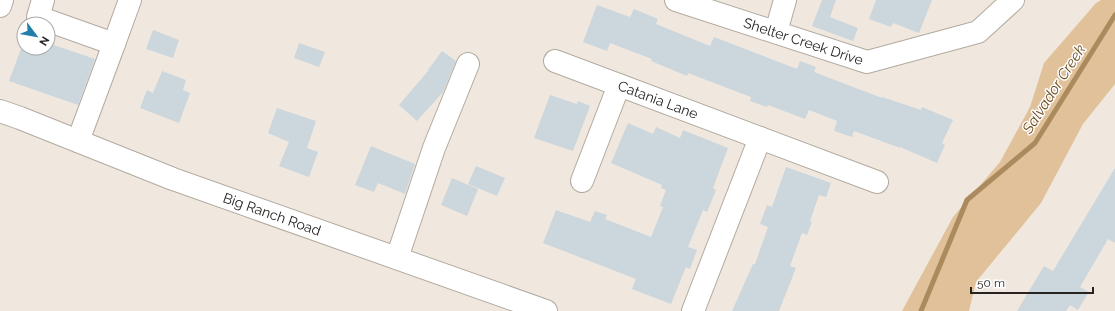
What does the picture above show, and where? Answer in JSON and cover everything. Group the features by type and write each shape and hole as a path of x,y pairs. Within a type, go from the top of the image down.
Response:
{"street":[{"path":"0,6 2,0"},
{"path":"43,0 38,17 114,44"},
{"path":"78,141 130,0"},
{"name":"Shelter Creek Drive","path":"676,0 867,62 978,32 1013,0"},
{"path":"776,32 785,0"},
{"name":"Catania Lane","path":"556,61 877,182"},
{"path":"397,258 434,148 468,64"},
{"path":"582,181 619,85"},
{"name":"Big Ranch Road","path":"0,112 20,118 173,179 546,311"},
{"path":"693,311 760,138"}],"shaded area":[{"path":"1101,0 1115,0 1115,84 1083,124 1041,203 976,282 969,311 902,311 953,217 1000,162 1030,107 1044,63 1096,3"}],"building":[{"path":"822,0 836,0 830,17 858,28 853,41 812,26"},
{"path":"876,0 932,0 919,33 893,23 891,27 869,19"},
{"path":"597,5 630,17 634,9 658,19 656,24 710,46 714,37 797,69 800,61 816,67 814,72 882,98 921,110 922,107 953,120 942,143 945,145 937,163 900,147 854,131 852,137 834,131 837,121 809,110 805,119 768,105 767,107 750,101 751,97 688,73 687,76 651,61 652,59 610,43 607,51 583,42"},
{"path":"153,30 179,40 173,58 146,49"},
{"path":"299,43 325,52 319,67 294,58"},
{"path":"56,46 95,59 78,105 9,81 18,56 56,56"},
{"path":"442,51 456,61 443,92 417,121 399,105 429,70"},
{"path":"162,71 186,80 183,90 190,93 179,123 140,108 147,90 153,93"},
{"path":"550,95 577,104 578,101 590,106 573,151 534,138"},
{"path":"277,108 316,121 307,148 318,152 309,177 279,166 289,142 268,133"},
{"path":"628,123 653,134 656,127 680,138 683,130 728,148 713,188 716,190 707,212 703,210 688,247 697,250 690,269 686,267 671,304 632,289 636,279 543,243 556,210 590,222 595,211 607,215 605,219 651,237 663,207 660,206 666,190 661,188 662,185 611,163"},
{"path":"371,146 415,164 405,194 378,183 374,192 355,185"},
{"path":"476,166 505,178 497,196 468,184"},
{"path":"786,167 831,183 826,197 819,195 807,235 802,233 790,266 796,268 779,311 732,311 753,264 755,264 768,227 760,224 767,205 772,207"},
{"path":"1115,168 1115,243 1108,239 1080,287 1089,292 1078,310 1070,305 1066,311 1017,311 1044,266 1053,271"},
{"path":"452,178 478,189 467,216 441,205"}],"waterway":[{"name":"Salvador Creek","path":"921,311 967,200 1035,143 1115,15"}]}
